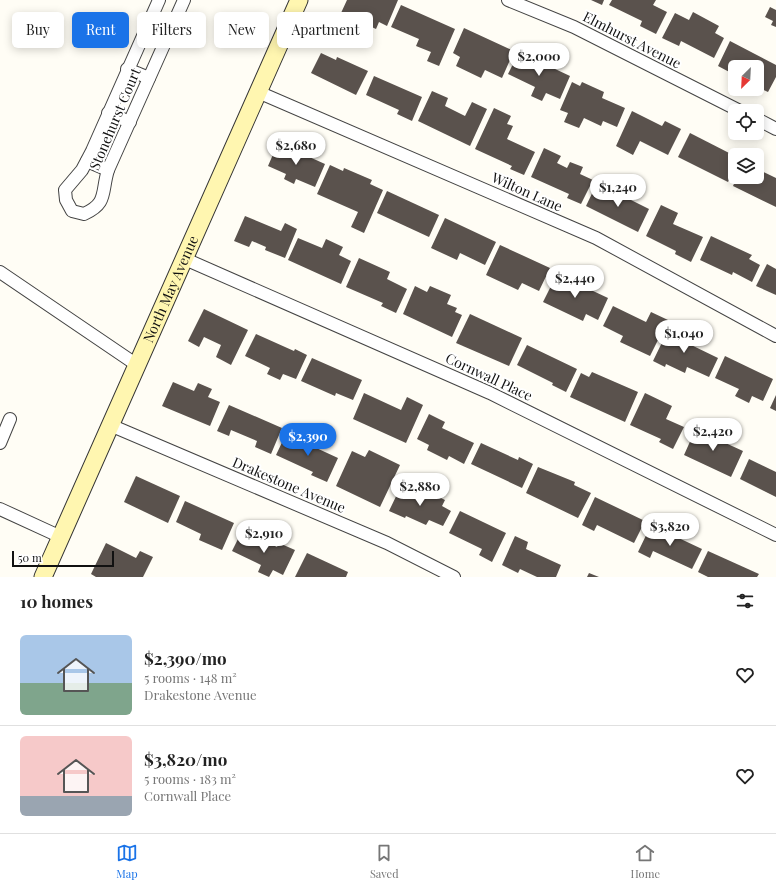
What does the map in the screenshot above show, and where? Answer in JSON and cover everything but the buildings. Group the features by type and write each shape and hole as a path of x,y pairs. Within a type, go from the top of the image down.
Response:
{"main road":[{"name":"North May Avenue","path":"43,577 299,0"}],"street":[{"name":"Stonehurst Court","path":"153,12 159,0"},
{"name":"Stonehurst Court","path":"179,12 184,0"},
{"name":"Elmhurst Avenue","path":"508,0 574,27 728,105"},
{"name":"Stonehurst Court","path":"137,47 87,161 82,170 65,190 66,200 72,211 84,214 95,209 103,200 103,186 108,170 162,48"},
{"path":"127,69 149,78"},
{"name":"Wilton Lane","path":"258,92 596,238 776,336"},
{"path":"108,114 130,122"},
{"path":"764,123 776,129"},
{"path":"87,161 108,170"},
{"name":"Cornwall Place","path":"185,259 490,393 776,535"},
{"path":"0,272 137,365"},
{"path":"0,443 10,419"},
{"name":"Drakestone Avenue","path":"110,425 387,543 454,577"},
{"path":"0,509 61,537"}]}
